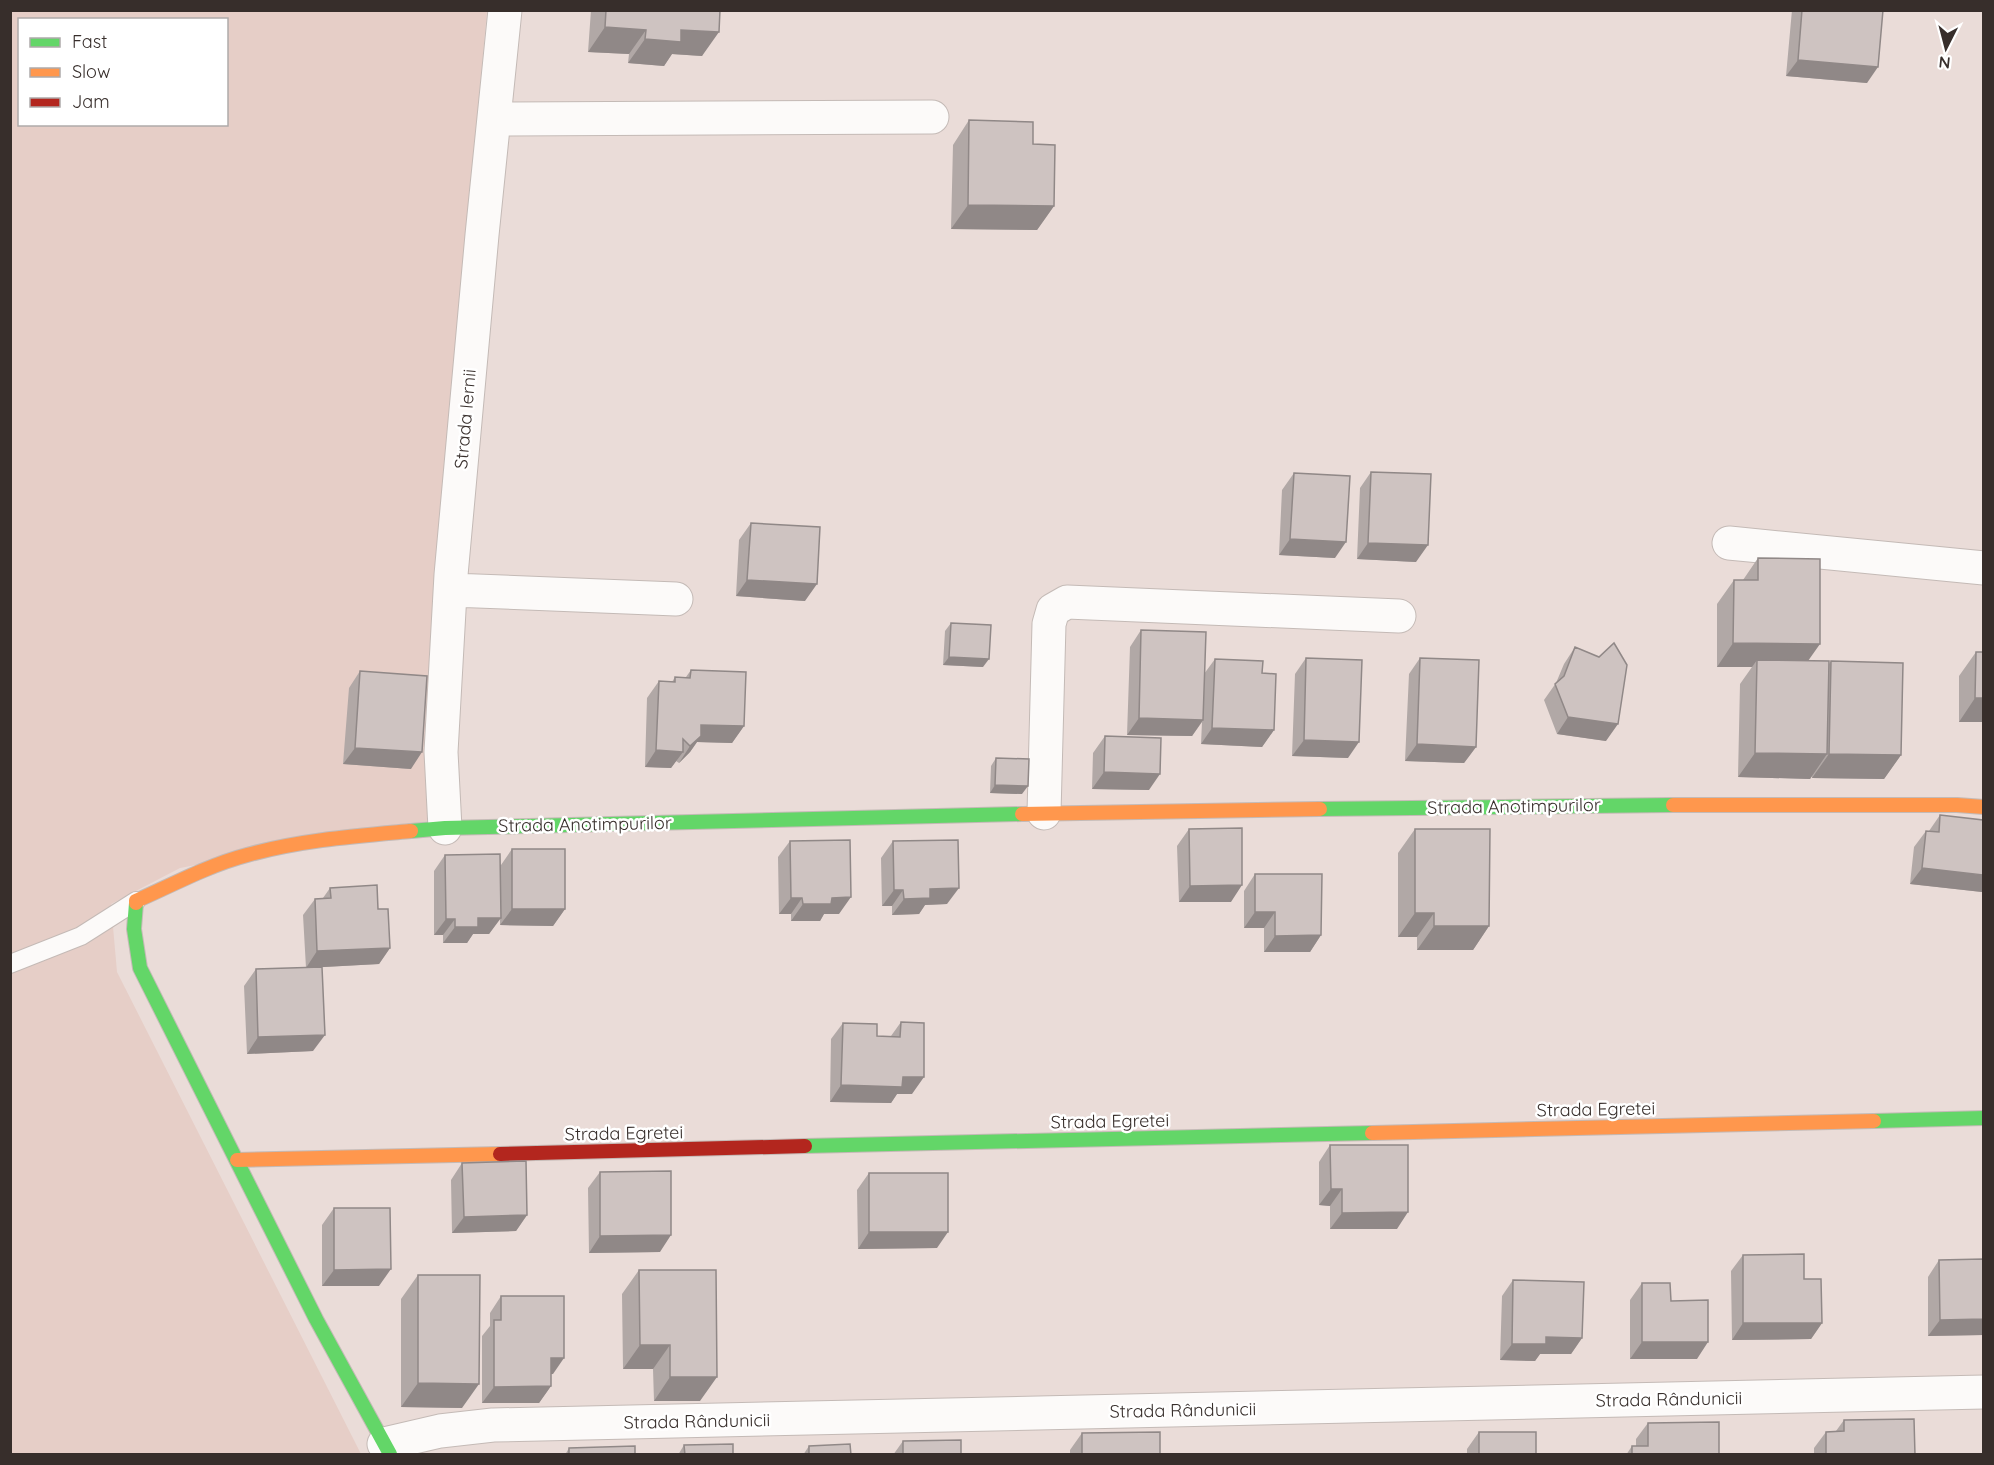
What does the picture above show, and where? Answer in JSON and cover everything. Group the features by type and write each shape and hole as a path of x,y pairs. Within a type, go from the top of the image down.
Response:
{"street":[{"name":"Strada Iernii","path":"445,828 441,752 451,590 505,10"},
{"path":"494,119 932,117"},
{"path":"1729,543 1983,568"},
{"path":"451,590 676,599"},
{"path":"1044,813 1049,624 1053,610 1067,602 1399,616"},
{"name":"Strada Anotimpurilor","path":"136,901 193,875 246,855 327,839 445,828 1044,813 1639,805 1957,805 1983,807"},
{"path":"136,901 134,929 140,968 316,1319 387,1449"},
{"name":"Strada Egretei","path":"237,1160 1983,1118"},
{"name":"Strada Rândunicii","path":"387,1449 440,1431 493,1425 1983,1392"}],"lane":[{"path":"10,964 81,936 136,901"}],"shaded area":[{"path":"10,11 487,11 434,585 427,821 180,868 111,904 117,972 361,1454 11,1454"}],"building":[{"path":"606,10 720,10 719,32 681,30 681,42 645,39 646,30 605,27"},
{"path":"1802,10 1883,10 1878,67 1798,60"},
{"path":"969,120 1033,122 1033,144 1055,145 1054,206 968,205"},
{"path":"1371,472 1431,474 1428,545 1368,543"},
{"path":"1294,473 1350,476 1346,542 1290,539"},
{"path":"751,523 820,527 817,584 747,580"},
{"path":"1758,558 1820,559 1820,644 1733,643 1734,580 1758,580"},
{"path":"951,623 991,625 989,659 949,657"},
{"path":"1141,630 1206,632 1203,720 1139,718"},
{"path":"1614,643 1627,665 1618,724 1568,717 1555,684 1564,676 1575,647 1599,657"},
{"path":"1976,652 1983,652 1983,698 1975,698"},
{"path":"1306,658 1362,660 1359,742 1304,740"},
{"path":"1420,658 1479,660 1476,747 1417,744"},
{"path":"1215,659 1263,661 1262,673 1276,674 1274,730 1212,728"},
{"path":"1757,660 1829,661 1827,754 1755,753"},
{"path":"1831,661 1903,663 1901,755 1829,754"},
{"path":"691,670 746,672 744,726 701,725 701,736 690,746 683,739 683,752 656,750 659,681 675,682 675,677 690,678"},
{"path":"360,671 427,676 422,752 355,748"},
{"path":"1105,736 1161,738 1160,774 1104,772"},
{"path":"996,758 1029,759 1028,786 995,785"},
{"path":"1940,815 1983,820 1983,875 1922,868 1926,831 1939,832"},
{"path":"1242,828 1242,885 1190,886 1189,829"},
{"path":"1415,829 1490,829 1489,926 1434,926 1434,913 1415,913"},
{"path":"850,840 851,897 832,898 831,904 803,904 802,898 791,898 790,841"},
{"path":"958,840 959,888 930,889 930,898 904,899 903,890 894,890 893,841"},
{"path":"512,849 565,849 565,909 512,909"},
{"path":"500,854 501,918 478,918 478,927 455,927 455,919 446,919 445,855"},
{"path":"1255,874 1322,874 1321,935 1275,936 1275,912 1255,912"},
{"path":"377,885 378,909 388,909 390,948 317,951 315,899 331,898 330,888"},
{"path":"322,967 325,1035 258,1037 256,969"},
{"path":"901,1022 924,1023 924,1077 903,1077 902,1087 841,1085 843,1023 877,1024 877,1036 900,1037"},
{"path":"1330,1145 1408,1145 1408,1212 1342,1213 1342,1189 1331,1189"},
{"path":"526,1161 527,1215 464,1217 462,1163"},
{"path":"671,1171 671,1235 600,1236 600,1172"},
{"path":"869,1173 948,1173 948,1232 869,1232"},
{"path":"334,1208 390,1208 391,1269 334,1270"},
{"path":"1804,1254 1804,1279 1821,1279 1822,1323 1743,1323 1743,1255"},
{"path":"1983,1259 1983,1319 1940,1320 1939,1260"},
{"path":"639,1270 716,1270 717,1377 670,1377 670,1345 640,1345"},
{"path":"418,1275 480,1275 479,1384 418,1383"},
{"path":"1513,1280 1584,1282 1582,1338 1546,1337 1546,1344 1512,1344"},
{"path":"1642,1283 1670,1283 1671,1301 1708,1300 1708,1342 1642,1342"},
{"path":"501,1296 564,1296 564,1358 551,1358 551,1386 494,1387 494,1320 501,1320"},
{"path":"1914,1419 1915,1455 1826,1455 1826,1432 1844,1431 1844,1420"},
{"path":"1719,1422 1719,1455 1632,1455 1632,1446 1648,1446 1648,1423"},
{"path":"1160,1432 1160,1455 1082,1455 1082,1433"},
{"path":"1479,1432 1536,1432 1536,1455 1479,1455"},
{"path":"961,1440 961,1455 903,1455 903,1441"},
{"path":"733,1444 733,1455 685,1455 684,1445"},
{"path":"850,1444 851,1455 809,1455 809,1446"},
{"path":"635,1446 635,1455 569,1455 569,1448"}],"traffic: fast":[{"path":"1320,809 1673,805"},
{"path":"411,831 445,828 1022,814"},
{"path":"136,903 134,929 140,968 316,1319 390,1454"},
{"path":"1874,1121 1984,1118"},
{"path":"805,1146 1372,1133"}],"traffic: slow":[{"path":"1673,805 1957,805 1984,807"},
{"path":"1022,814 1320,809"},
{"path":"136,903 191,876 247,855 308,842 411,831"},
{"path":"1372,1133 1874,1121"},
{"path":"237,1160 500,1154"}],"traffic: jam":[{"path":"500,1154 805,1146"}]}
